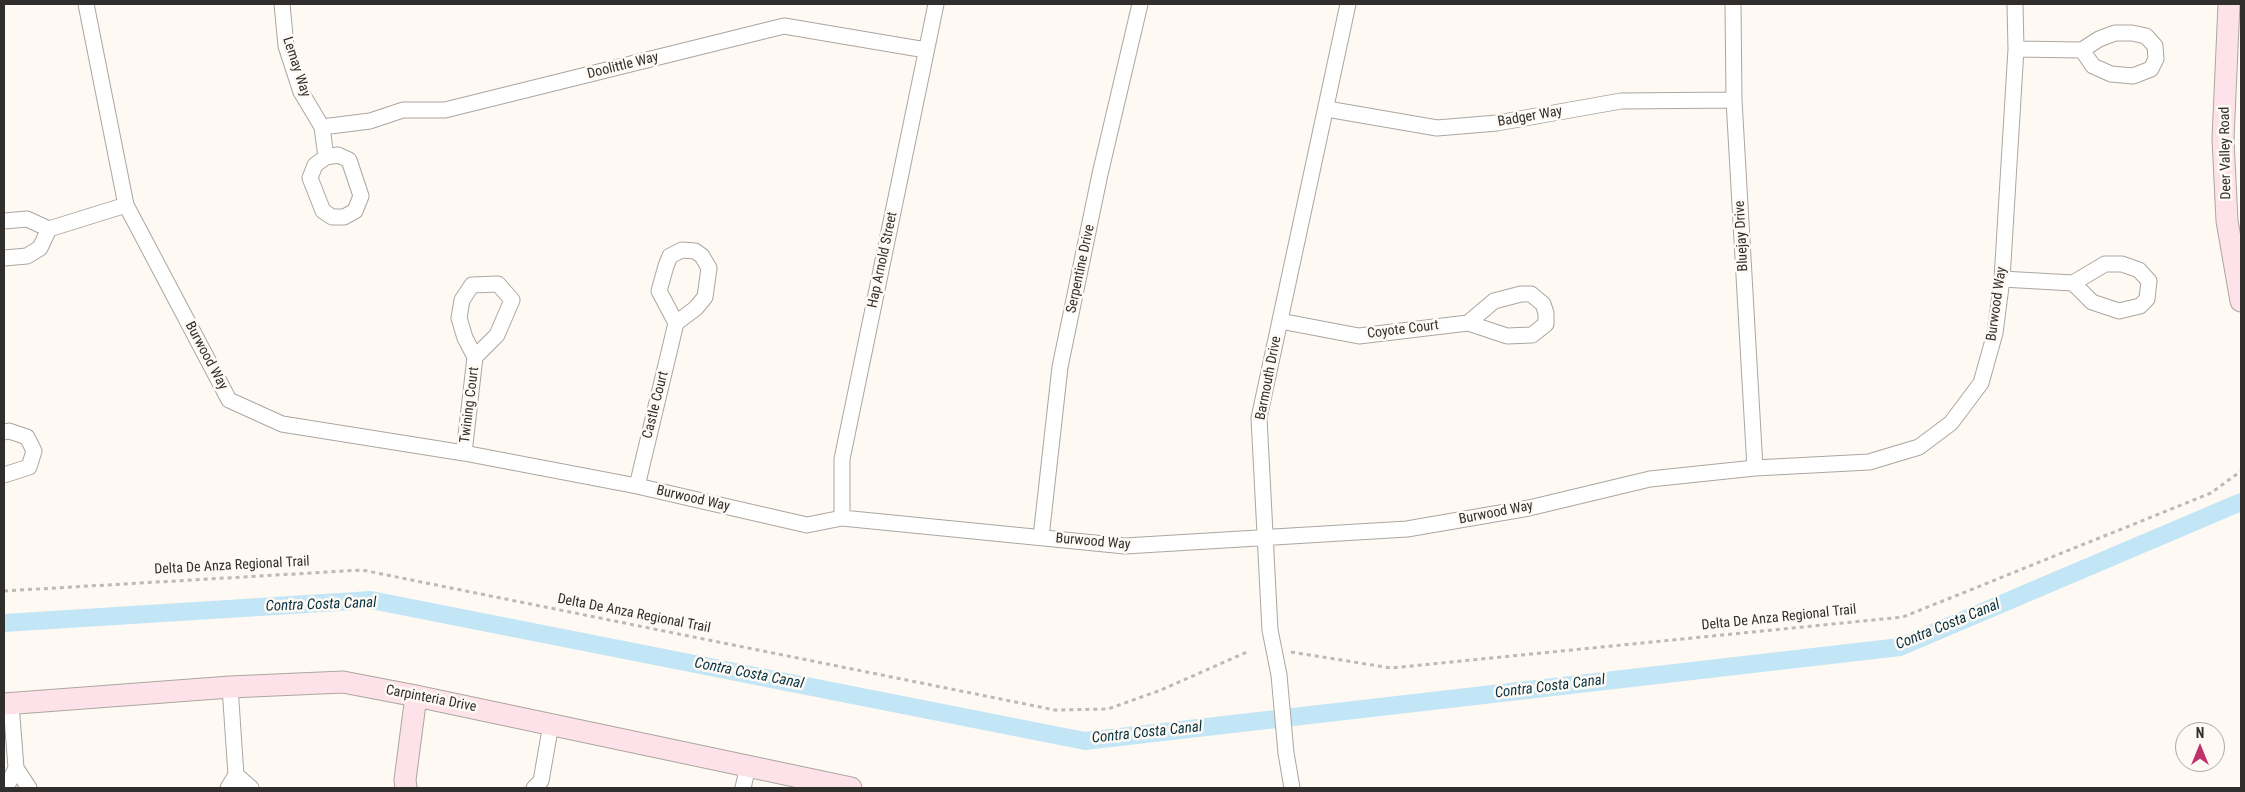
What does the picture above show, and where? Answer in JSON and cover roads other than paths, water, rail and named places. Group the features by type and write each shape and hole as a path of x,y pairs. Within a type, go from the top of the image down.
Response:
{"street":[{"name":"Burwood Way","path":"86,4 126,205 229,400 282,424 464,453 637,486 806,525 842,518 1125,546 1407,530 1529,508 1650,479 1755,468 1869,462 1919,447 1951,423 1981,382 1995,333 2002,279 2016,49 2016,4"},
{"name":"Lemay Way","path":"282,4 286,46 301,92 322,128"},
{"name":"Hap Arnold Street","path":"842,518 842,459 936,4"},
{"name":"Serpentine Drive","path":"1041,537 1060,367 1100,174 1140,4"},
{"name":"Barmouth Drive","path":"1292,788 1286,753 1279,675 1270,630 1259,418 1327,109 1348,4"},
{"name":"Bluejay Drive","path":"1733,4 1734,100 1755,468"},
{"name":"Deer Valley Road","path":"2229,4 2223,139 2227,221 2241,301"},
{"name":"Doolittle Way","path":"322,128 370,121 403,110 446,110 784,26 926,50"},
{"path":"2016,49 2082,50"},
{"name":"Badger Way","path":"1327,109 1436,128 1497,123 1621,101 1734,100"},
{"path":"322,128 326,157"},
{"path":"4,221 27,219 49,229 126,205"},
{"path":"4,258 27,256 40,248 49,229"},
{"path":"682,250 694,251 702,256 709,268 705,297 696,308 676,324 659,291 670,256 682,250"},
{"path":"2002,279 2073,283 2105,264 2122,264 2140,270 2149,281 2146,300 2140,306 2119,311 2092,302 2073,283"},
{"name":"Twining Court","path":"464,453 475,357 465,338 459,318 462,300 472,285 498,284 512,300 497,334 475,357"},
{"name":"Coyote Court","path":"1280,321 1359,336 1468,323 1507,336 1532,335 1546,324 1546,313 1543,304 1531,294 1521,294 1494,300 1468,323"},
{"name":"Castle Court","path":"637,486 676,324"},
{"path":"4,432 9,431 27,437 34,451 29,467 4,475"},
{"name":"Carpinteria Drive","path":"7,704 230,687 343,682 748,766 787,782 851,788"},
{"path":"230,687 232,782 251,788"},
{"path":"406,788 405,780 416,696"},
{"path":"7,704 16,768 29,788"},
{"path":"541,786 551,724"},
{"path":"743,788 748,766"},
{"path":"6,788 16,768"}],"waterway":[{"name":"Contra Costa Canal","path":"4,623 371,600 1085,741 1900,647 2241,502"}]}
